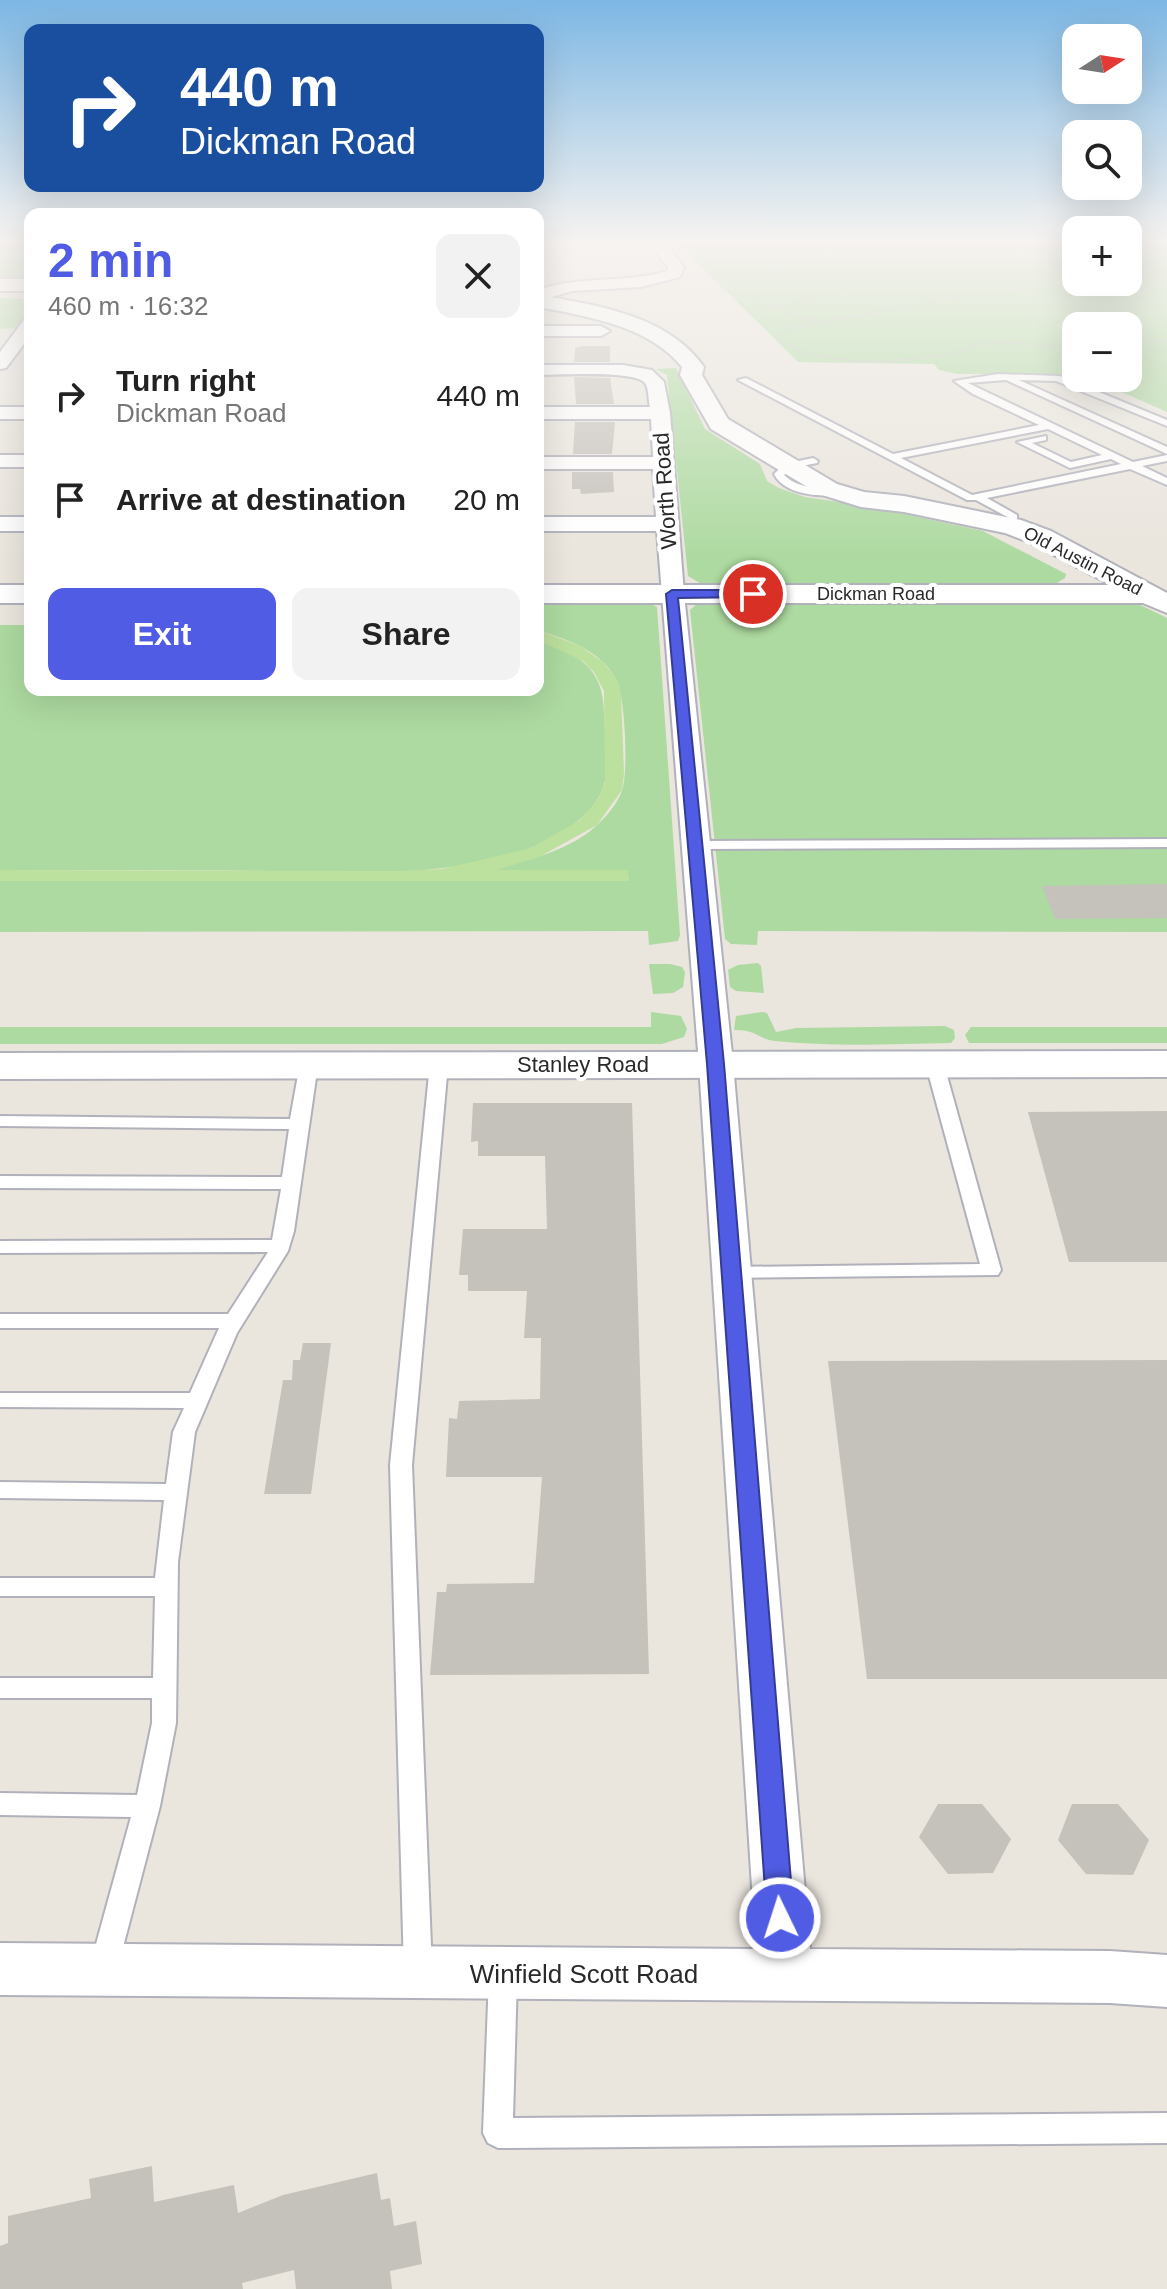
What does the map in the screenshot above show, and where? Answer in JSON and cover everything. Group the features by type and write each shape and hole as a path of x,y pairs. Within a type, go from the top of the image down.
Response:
{"street":[{"path":"5,368 17,347"},
{"name":"Old Austin Road","path":"676,347 693,367 708,374 742,419 840,493 876,502 904,504"},
{"name":"Old Austin Road","path":"693,367 691,375 710,413 731,433 735,443 748,451 801,464 904,504 1026,531 1161,597"},
{"name":"Worth Road","path":"544,370 623,370 646,374 655,382 660,413 672,594 716,1064 785,1974"},
{"path":"0,413 24,413"},
{"path":"544,413 660,413"},
{"path":"0,461 24,461"},
{"path":"544,463 662,463"},
{"path":"0,524 24,524"},
{"path":"544,524 668,524"},
{"path":"0,594 24,594"},
{"name":"Dickman Road","path":"544,594 1161,597"},
{"name":"Stanley Road","path":"0,1066 1167,1064"},
{"name":"Winfield Scott Road","path":"0,1969 1110,1977 1167,1981"}],"lane":[{"path":"1167,423 1057,378 1004,377 959,381 976,392 1167,482"},
{"path":"1004,377 1167,451"},
{"path":"743,380 971,498 1167,458"},
{"path":"891,457 1049,426"},
{"path":"1065,433 1022,442 1070,465 1111,456"},
{"path":"978,497 1013,517"},
{"path":"695,845 1167,843"},
{"path":"104,1968 147,1806 164,1723 167,1587 184,1432 235,1321 285,1231 309,1064"},
{"path":"418,1974 401,1465 439,1064"},
{"path":"731,1273 991,1270 935,1065"},
{"path":"0,1121 298,1124"},
{"path":"0,1182 291,1183"},
{"path":"0,1247 279,1246"},
{"path":"0,1321 235,1321"},
{"path":"0,1400 197,1401"},
{"path":"0,1490 176,1492"},
{"path":"0,1587 167,1587"},
{"path":"0,1688 165,1688"},
{"path":"0,1804 147,1806"},
{"path":"503,1974 498,2133 1167,2128"}],"path":[{"path":"786,347 791,351 842,358 931,357 975,347"}],"green space":[{"path":"783,347 1062,347 1062,376 958,374 939,370 934,364 798,362"},
{"path":"1142,347 1167,347 1167,412 1122,392 1142,392"},
{"path":"676,368 705,429 760,464 767,481 779,488 805,497 868,506 983,531 1066,574 1065,578 1057,583 703,585 688,576 667,375 656,369"},
{"path":"544,598 647,602 657,607 678,941 649,945 648,931 0,932 0,881 629,881 627,870 493,870 549,853 576,840 607,815 623,787 625,735 618,683 597,657 573,643 544,632"},
{"path":"1128,599 1167,618 1167,932 758,931 757,945 731,944 725,939 690,610 699,602"},
{"path":"0,625 24,625 24,696 544,696 544,642 586,665 594,674 603,698 607,756 599,797 586,814 569,828 530,848 508,855 443,868 404,871 0,870"},
{"path":"544,632 580,646 603,662 617,679 621,694 622,790 597,825 539,857 496,870 628,870 629,881 0,881 0,870 442,869 531,848 580,820 599,798 605,783 604,691 594,672 583,661 544,643"},
{"path":"758,963 764,993 736,991 730,987 728,970 738,965"},
{"path":"649,964 682,967 685,972 683,987 673,993 653,994"},
{"path":"651,1012 681,1016 687,1029 684,1037 662,1044 0,1044 0,1027 651,1027"},
{"path":"767,1013 776,1032 796,1028 945,1026 954,1030 955,1038 951,1043 819,1044 775,1041 747,1031 734,1030 736,1016"},
{"path":"971,1027 1167,1027 1167,1043 969,1043 965,1035"}],"building":[{"path":"610,347 610,362 574,362 575,348"},
{"path":"574,377 610,378 614,404 576,404"},
{"path":"575,422 615,422 612,454 573,454"},
{"path":"572,472 613,472 614,492 581,494 580,489 572,489"},
{"path":"1167,884 1167,918 1055,919 1042,886"},
{"path":"473,1103 632,1103 649,1674 430,1675 437,1592 446,1592 447,1584 534,1583 542,1477 446,1477 449,1418 457,1419 459,1401 540,1399 541,1338 524,1338 527,1291 468,1291 468,1275 459,1275 463,1229 547,1229 545,1156 478,1156 478,1141 471,1142"},
{"path":"1167,1111 1167,1262 1069,1262 1028,1112"},
{"path":"303,1343 331,1343 311,1494 264,1494 283,1380 292,1380 293,1360 300,1360"},
{"path":"1167,1360 1167,1679 867,1679 828,1361"},
{"path":"938,1804 982,1804 1011,1839 993,1873 948,1874 919,1837"},
{"path":"1072,1804 1118,1804 1149,1840 1133,1875 1086,1874 1058,1840"},
{"path":"152,2166 154,2202 234,2185 238,2213 283,2195 377,2173 381,2200 390,2198 394,2226 416,2221 422,2264 390,2271 392,2289 296,2289 294,2270 242,2283 243,2289 0,2289 0,2246 8,2243 8,2216 91,2198 89,2179"}],"route":[{"path":"753,594 672,594 716,1064 780,1918"}]}
